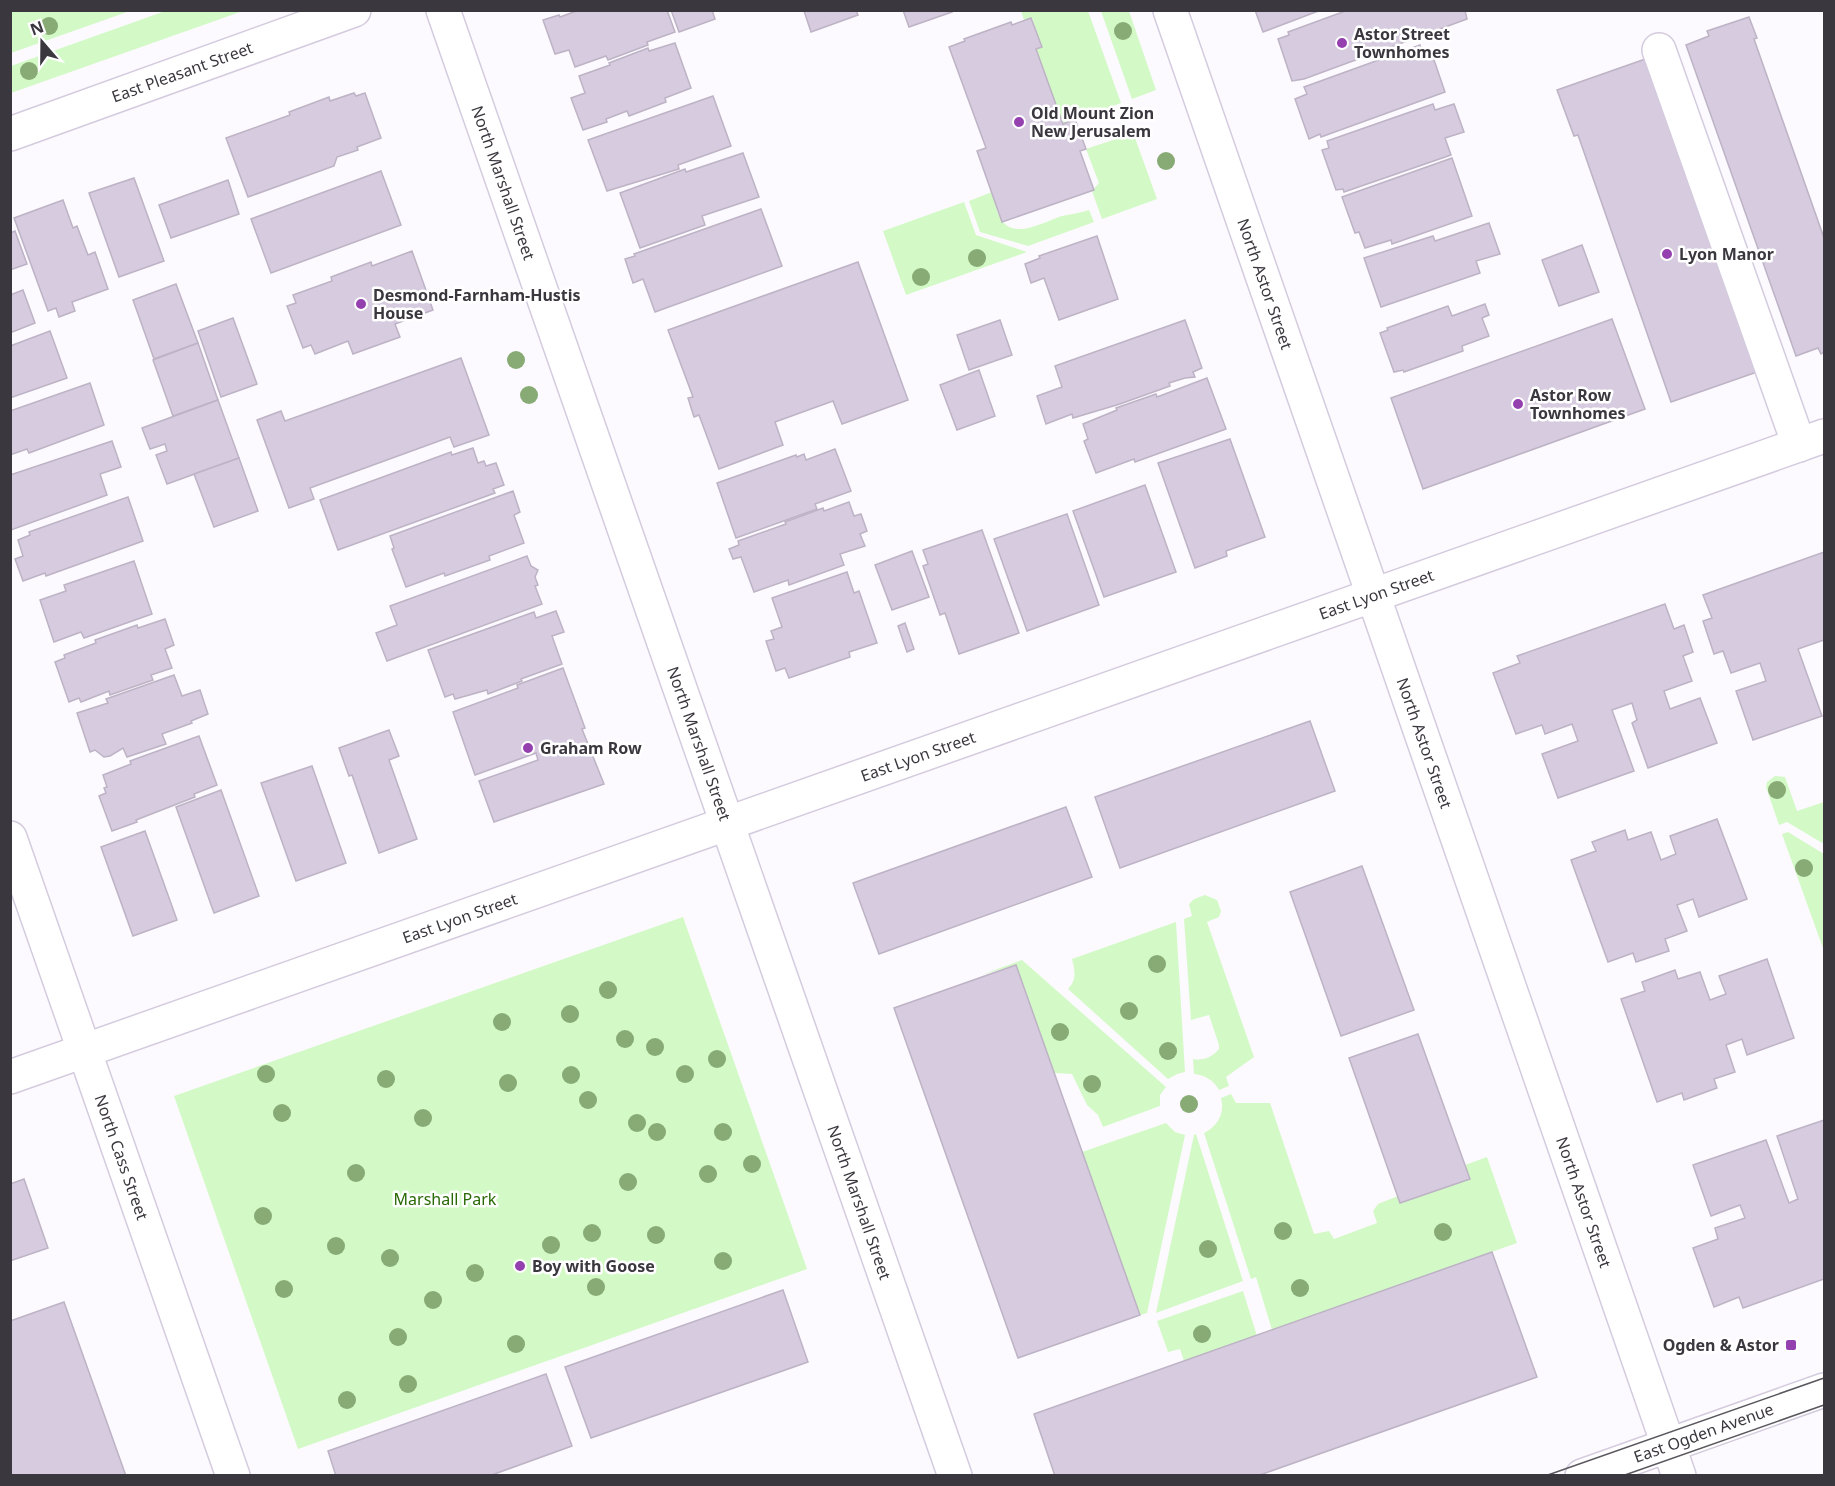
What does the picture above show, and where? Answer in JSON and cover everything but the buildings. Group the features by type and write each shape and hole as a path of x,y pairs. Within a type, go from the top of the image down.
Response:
{"street":[{"name":"East Pleasant Street","path":"10,134 354,10"},
{"name":"North Marshall Street","path":"443,10 955,1476"},
{"name":"North Astor Street","path":"1170,10 1679,1476"},
{"path":"1659,50 1812,440"},
{"name":"East Lyon Street","path":"10,1077 1812,440"},
{"name":"North Cass Street","path":"10,838 233,1476"},
{"name":"East Ogden Avenue","path":"1582,1476 1824,1390"}],"green space":[{"path":"11,10 130,10 130,11 11,53"},
{"path":"168,10 243,11 11,93 11,66"},
{"path":"1021,11 1088,11 1121,103 1063,124 1036,49 1042,47 1032,18 1024,20"},
{"path":"1101,11 1129,11 1156,90 1132,99"},
{"path":"1134,135 1157,199 1102,219 1092,191 1099,183 1086,149"},
{"path":"992,192 1000,217 1010,227 1024,229 1062,216 1089,210 1094,222 1028,246 980,232 969,201"},
{"path":"964,202 976,235 1027,252 906,295 883,231"},
{"path":"1775,776 1785,777 1797,811 1824,802 1824,844 1787,822 1779,825 1766,787 1767,782"},
{"path":"1788,832 1824,854 1824,951 1782,834"},
{"path":"1205,895 1217,900 1221,911 1219,917 1207,922 1254,1057 1226,1077 1229,1086 1219,1090 1208,1079 1194,1074 1193,1059 1208,1058 1219,1049 1209,1015 1191,1020 1184,919 1192,916 1189,904 1194,899"},
{"name":"Marshall Park","path":"683,917 807,1269 298,1449 174,1096"},
{"path":"1176,922 1185,1072 1168,1079 1068,989 1073,982 1074,975 1072,959"},
{"path":"1022,960 1166,1087 1160,1095 1160,1106 1103,1127 1098,1115 1087,1105 1072,1074 1054,1073 1016,965 981,975"},
{"path":"1231,1094 1236,1103 1270,1103 1314,1234 1329,1231 1334,1239 1377,1223 1373,1211 1378,1204 1398,1196 1400,1203 1469,1179 1465,1165 1487,1157 1517,1243 1272,1330 1256,1277 1251,1279 1204,1133 1213,1127 1221,1114 1221,1098"},
{"path":"1166,1123 1175,1132 1185,1135 1147,1313 1140,1315 1082,1152"},
{"path":"1196,1134 1243,1281 1156,1313 1194,1135"},
{"path":"1243,1291 1257,1336 1184,1361 1180,1349 1168,1352 1157,1321"}],"tram line":[{"path":"1545,1476 1824,1378"},
{"path":"1622,1476 1824,1405"}],"place":[{"name":"Astor Street Townhomes","path":"1342,43"},
{"name":"Old Mount Zion New Jerusalem","path":"1019,122"},
{"name":"Lyon Manor","path":"1667,254"},
{"name":"Desmond-Farnham-Hustis House","path":"361,304"},
{"name":"Astor Row Townhomes","path":"1518,404"},
{"name":"Graham Row","path":"528,748"},
{"name":"Boy with Goose","path":"520,1266"},
{"name":"Ogden & Astor","path":"1791,1345"}]}
